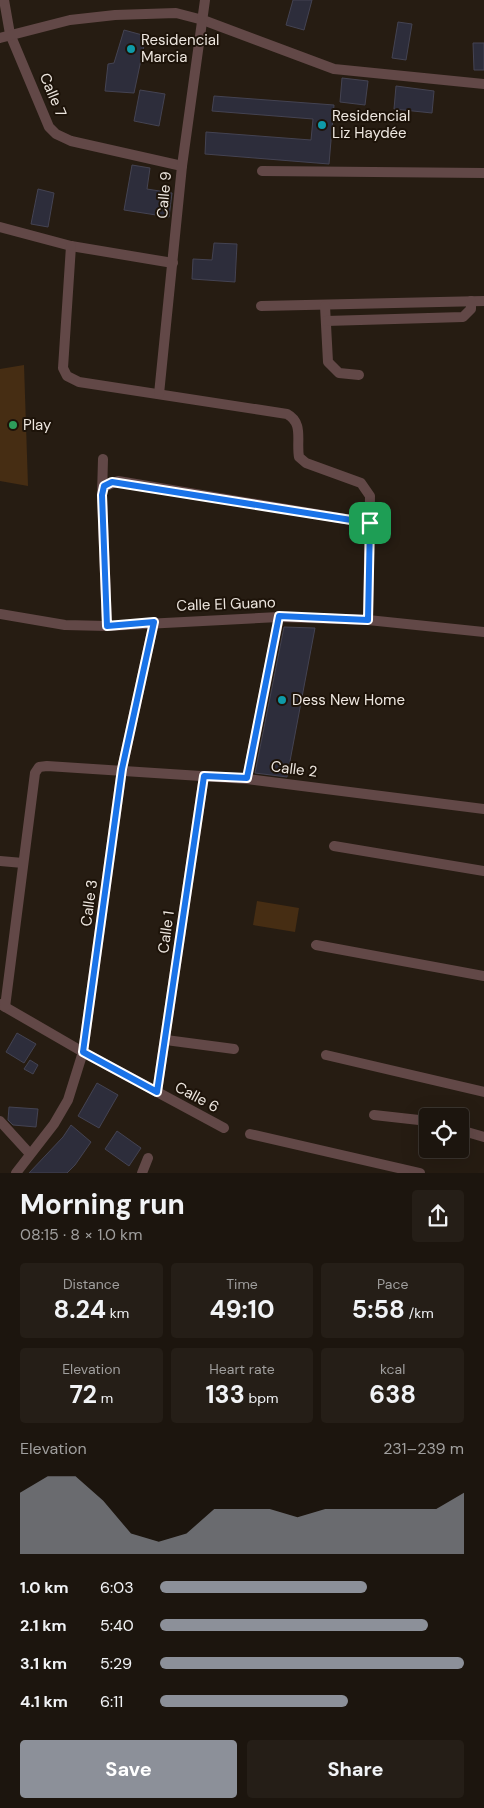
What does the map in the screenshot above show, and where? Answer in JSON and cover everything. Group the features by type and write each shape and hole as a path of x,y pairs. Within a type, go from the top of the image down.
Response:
{"street":[{"name":"Calle 7","path":"4,0 5,36 49,127 56,134 71,141 182,166"},
{"name":"Calle 9","path":"158,394 182,166 205,0"},
{"path":"5,36 70,20 115,14 176,13 203,20 334,69 484,84"},
{"path":"262,171 484,173"},
{"path":"0,227 72,246 173,263"},
{"path":"72,246 63,368 67,376 79,382 287,414 294,418 299,426 299,457 306,463 362,483 370,496 368,620"},
{"path":"326,321 463,317 471,310 471,301"},
{"path":"261,306 484,301"},
{"path":"325,306 328,362 330,367 339,373 359,375"},
{"path":"103,460 104,486 102,495 107,626"},
{"path":"104,486 118,482 370,523"},
{"name":"Calle El Guano","path":"0,614 65,625 107,626 279,616 368,620 484,632"},
{"path":"247,778 279,616"},
{"name":"Calle 3","path":"16,1173 54,1124 68,1100 83,1052 122,769 154,622"},
{"name":"Calle 2","path":"23,863 35,773 39,767 47,766 247,778 484,809"},
{"name":"Calle 1","path":"157,1092 204,776"},
{"path":"334,846 484,871"},
{"path":"0,861 23,863 2,1005"},
{"path":"316,945 484,976"},
{"name":"Calle 6","path":"2,1005 83,1052 224,1128"},
{"path":"166,1040 234,1049"},
{"path":"326,1055 484,1092"},
{"path":"374,1115 419,1120"},
{"path":"0,1121 30,1154"},
{"path":"469,1133 484,1137"},
{"path":"250,1134 420,1173"},
{"path":"142,1173 148,1158"}],"shaded area":[{"name":"Play","path":"24,365 28,486 0,481 0,369"},
{"path":"257,901 299,908 295,932 253,925"}],"building":[{"path":"293,0 312,0 304,30 286,25"},
{"path":"398,22 412,24 406,60 392,58"},
{"name":"Residencial Marcia","path":"124,30 146,36 134,93 105,91 108,64 114,63"},
{"path":"473,43 484,43 484,70 474,70"},
{"path":"342,78 368,81 365,105 340,102"},
{"path":"396,86 434,91 432,113 394,109"},
{"path":"140,90 165,94 159,126 134,121"},
{"name":"Residencial Liz Haydée","path":"214,96 334,105 329,164 205,154 206,132 311,140 313,119 212,111"},
{"path":"132,165 150,168 147,189 172,193 169,217 124,210"},
{"path":"38,189 54,193 48,227 31,224"},
{"path":"214,243 237,244 235,282 192,279 193,259 212,260"},
{"name":"Dess New Home","path":"284,627 315,628 287,777 255,773"},
{"path":"17,1033 36,1044 24,1063 6,1052"},
{"path":"30,1060 38,1065 33,1074 24,1069"},
{"path":"97,1083 118,1095 99,1128 78,1116"},
{"path":"9,1107 38,1109 36,1127 13,1125 8,1120"},
{"path":"71,1125 91,1142 75,1165 67,1173 29,1173 63,1137"},
{"path":"117,1131 141,1148 129,1166 105,1149"}],"place":[{"name":"Residencial Marcia","path":"131,49"},
{"name":"Residencial Liz Haydée","path":"322,125"},
{"name":"Play","path":"13,425"},
{"name":"Dess New Home","path":"282,700"}],"route":[{"path":"112,482 118,482 370,523 368,620 279,616 247,778 204,776 157,1092 83,1052 122,769 154,622 107,626 102,495 104,486 112,482"}]}
